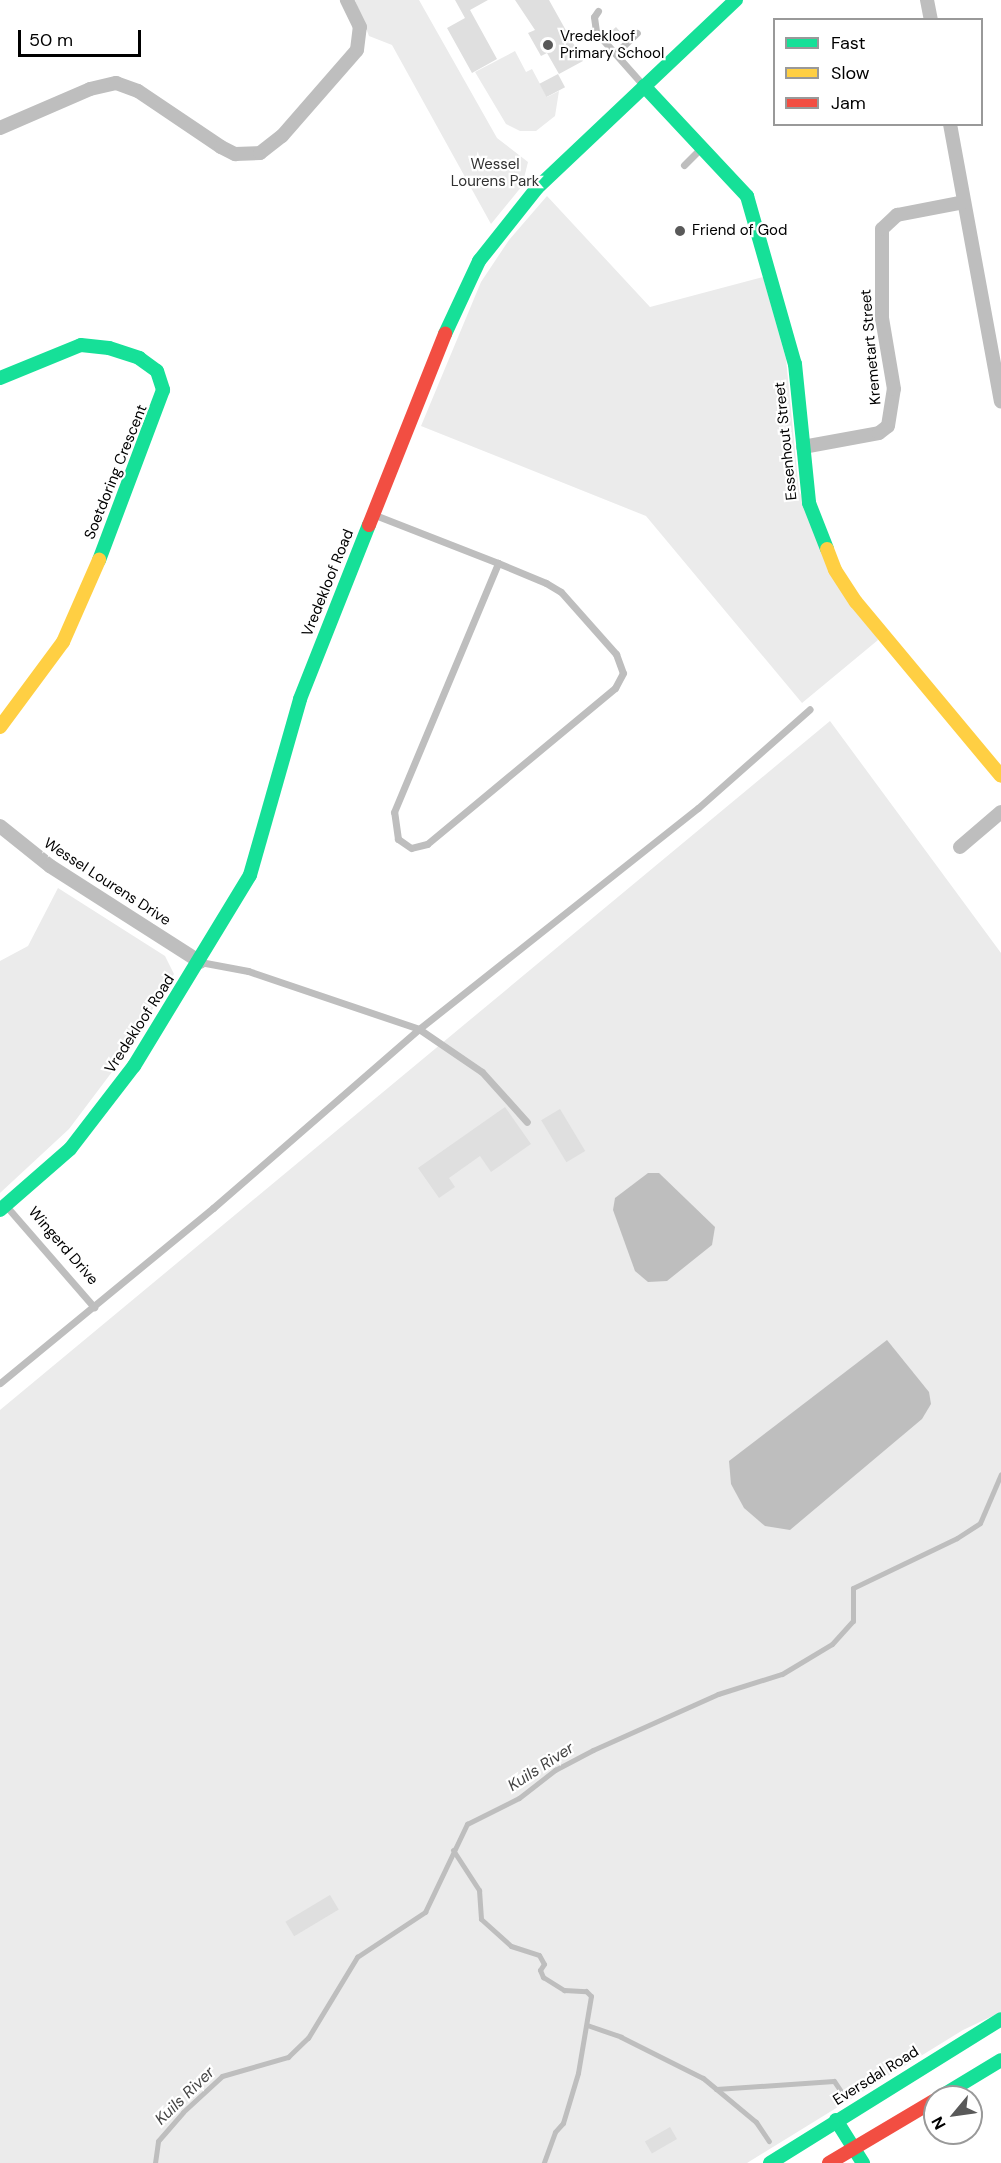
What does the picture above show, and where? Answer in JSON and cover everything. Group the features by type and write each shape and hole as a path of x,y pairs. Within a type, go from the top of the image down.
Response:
{"street":[{"path":"0,128 90,90 124,84 220,147 235,154 260,153 282,136 357,50 360,27 347,0"},
{"name":"Vredekloof Road","path":"3,1208 42,1178 82,1136 134,1066 200,962 250,875 300,699 458,302 487,248 520,206 736,0"},
{"path":"927,0 931,18"},
{"name":"Essenhout Street","path":"644,86 747,196 795,364 809,503 835,570 856,602 1001,776"},
{"path":"950,126 1001,401"},
{"name":"Kremetart Street","path":"802,447 879,433 888,426 894,389 882,318 883,225 897,215 964,202"},
{"name":"Soetdoring Crescent","path":"0,378 81,345 109,348 139,358 157,371 164,390 90,583 63,642 0,727"},
{"path":"960,847 1001,812"},
{"name":"Wessel Lourens Drive","path":"0,826 50,866 200,962"},
{"name":"Eversdal Road","path":"770,2163 1001,2019"},
{"path":"960,2085 1001,2060"},
{"path":"829,2163 923,2107"},
{"path":"836,2120 863,2163"}],"lane":[{"path":"598,11 594,17 596,32 644,86"},
{"path":"616,53 637,33"},
{"path":"684,165 701,148"},
{"path":"372,514 498,563 561,592 616,654 623,673 615,688 428,844 411,848 394,832 394,812 498,563"},
{"path":"0,1383 94,1307 419,1029 698,808 810,709"},
{"path":"200,962 248,971 419,1029 482,1072 527,1122"},
{"name":"Wingerd Drive","path":"3,1208 94,1307"}],"green space":[{"name":"Wessel Lourens Park","path":"355,0 419,0 497,138 528,162 522,186 491,224 392,45 369,36"},
{"path":"515,51 526,72 532,69 547,97 559,91 555,116 536,131 520,131 506,124 475,72"},
{"path":"547,196 650,307 763,277 786,359 799,491 878,640 802,703 646,516 421,426 481,282 509,240"},
{"path":"830,721 1001,953 1001,2012 963,2030 747,2163 0,2163 0,1410"},
{"path":"58,888 165,956 174,974 124,1056 69,1129 0,1193 0,961 28,946"}],"shaded area":[{"path":"648,1173 659,1173 715,1227 712,1245 667,1281 648,1282 635,1271 613,1210 615,1198"},
{"path":"887,1340 929,1392 931,1404 922,1419 790,1530 765,1526 744,1508 731,1484 729,1461"}],"building":[{"path":"455,0 488,0 470,10 497,59 472,73 447,28 465,18"},
{"path":"515,0 549,0 583,61 559,74 547,53 541,56 528,33 535,30"},
{"path":"616,27 624,36 617,42 609,33"},
{"path":"558,74 565,87 547,97 539,84"},
{"path":"505,1107 531,1144 491,1172 480,1156 449,1178 455,1187 439,1198 418,1168"},
{"path":"560,1109 585,1151 566,1162 541,1120"},
{"path":"330,1895 339,1910 294,1936 285,1922"},
{"path":"670,2127 677,2139 652,2154 645,2142"}],"waterway":[{"name":"Kuils River","path":"155,2163 158,2141 183,2112 222,2076 288,2057 308,2038 357,1957 425,1912 467,1824 519,1798 555,1770 593,1750 718,1694 782,1674 832,1644 853,1621 853,1588 957,1538 980,1523 1001,1474"},
{"path":"453,1850 479,1890 481,1919 511,1946 539,1955 544,1964 540,1970 543,1977 564,1990 586,1991 591,1996 578,2073 563,2123 555,2132 544,2163"},
{"path":"587,2025 621,2037 703,2078 756,2122 769,2141"},
{"path":"716,2089 834,2081 840,2090"}],"traffic: fast":[{"path":"445,334 479,261 537,188 736,0"},
{"path":"644,86 747,196 795,364 809,503 827,549"},
{"path":"0,378 81,345 109,348 139,358 157,371 163,390 99,560"},
{"path":"0,1210 70,1149 134,1066 250,875 300,699 369,525"},
{"path":"770,2163 1001,2019"},
{"path":"960,2085 1001,2060"},
{"path":"836,2120 863,2163"}],"traffic: slow":[{"path":"827,549 835,570 856,602 1001,776"},
{"path":"0,727 63,642 99,560"}],"traffic: jam":[{"path":"369,525 445,334"},
{"path":"829,2163 923,2107"}],"place":[{"name":"Vredekloof Primary School","path":"548,45"},
{"name":"Friend of God","path":"680,231"}]}
